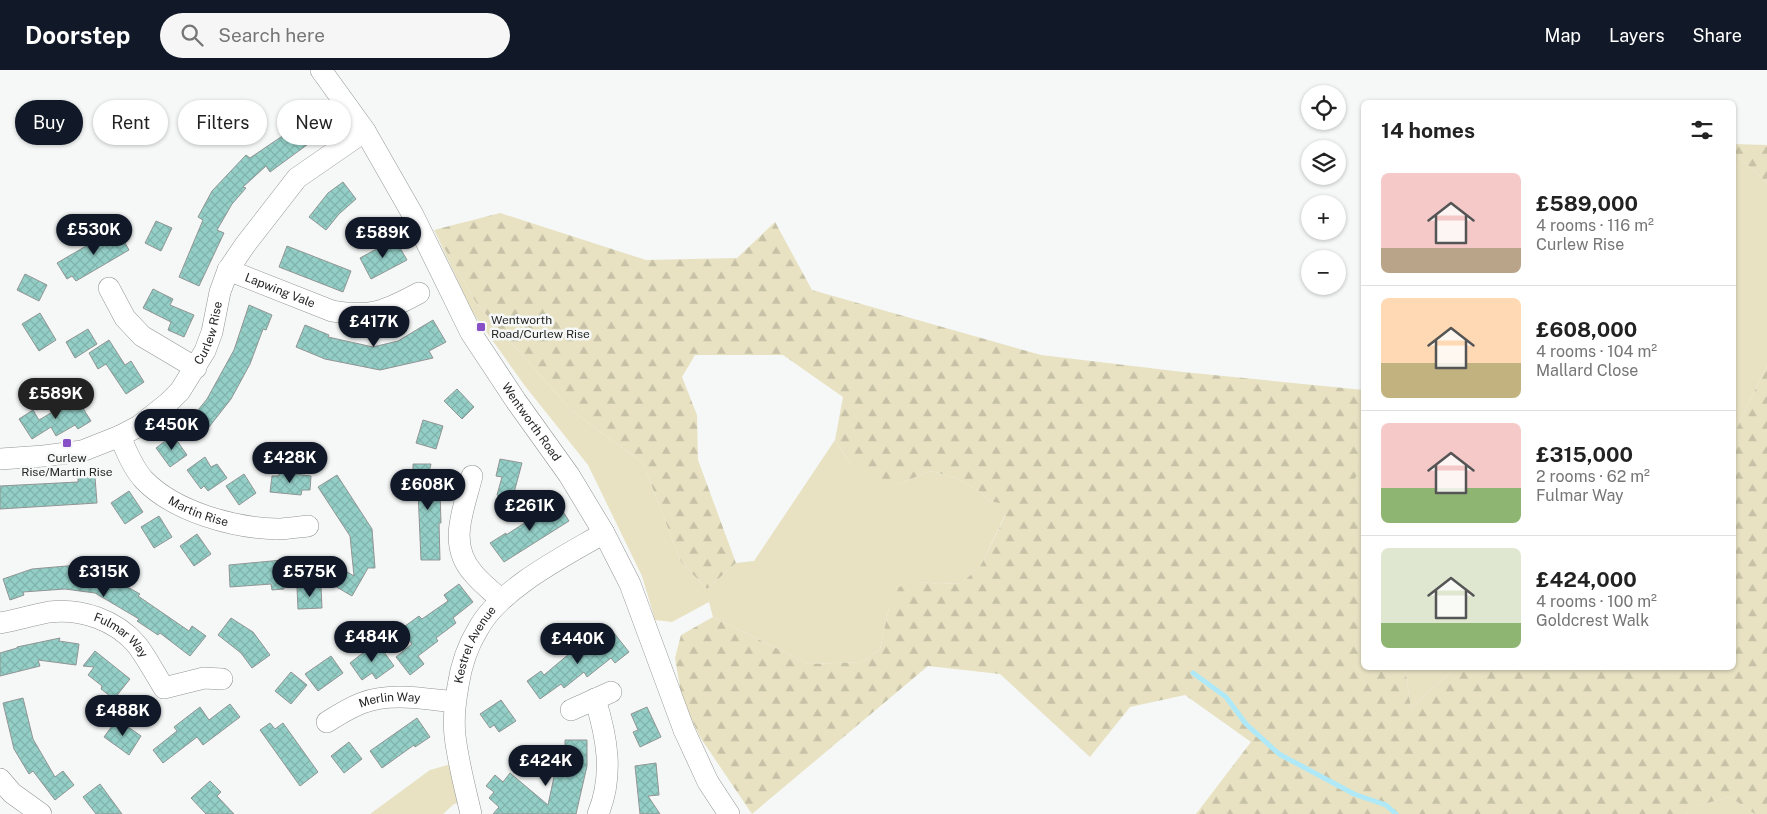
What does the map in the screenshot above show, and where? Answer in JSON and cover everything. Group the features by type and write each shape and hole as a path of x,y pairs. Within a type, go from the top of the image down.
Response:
{"street":[{"name":"Wentworth Road","path":"321,70 365,132 413,215 472,333 516,401 569,475 604,533 630,584 684,730 708,782 729,814"},
{"name":"Curlew Rise","path":"0,459 75,452 120,436 138,426 168,403 180,391 205,351 212,332 220,292 228,270 298,178 365,132"},
{"name":"Lapwing Vale","path":"228,270 332,311 346,314 360,315 376,312 399,304 419,293"},
{"path":"109,288 125,318 142,336 196,368"},
{"name":"Martin Rise","path":"120,436 133,464 143,479 166,497 185,507 230,523 252,527 279,529 308,526"},
{"path":"472,476 460,524 458,539 460,552 473,574 501,600"},
{"name":"Kestrel Avenue","path":"471,814 455,736 454,719 460,674 466,653 478,627 501,600 527,580 604,533"},
{"name":"Fulmar Way","path":"0,624 51,612 71,611 99,618 120,629 137,645 164,688 204,678 222,679"},
{"path":"571,710 603,696 603,724 608,768 605,789 598,814"},
{"name":"Merlin Way","path":"327,722 362,703 380,700 413,698 456,702"},
{"path":"0,779 12,793 41,814"}],"green space":[{"path":"1736,144 1767,145 1767,183 1736,155"},
{"path":"1736,155 1767,183 1767,365 1736,430"},
{"path":"500,213 646,260 737,258 775,222 812,290 1041,355 1183,372 1361,390 1361,469 1349,488 1361,494 1361,670 1405,670 1411,708 1453,670 1736,670 1736,430 1767,365 1767,814 1755,814 1730,797 1692,807 1686,814 1196,814 1251,742 1185,695 1130,707 1090,757 1000,674 928,666 752,814 700,737 682,699 675,658 681,635 713,617 809,664 862,662 880,649 889,608 899,587 919,582 962,583 981,565 1005,516 1005,504 989,501 979,491 957,478 931,471 898,484 872,480 851,464 835,440 843,397 783,355 695,355 682,377 697,415 698,460 736,563 707,589 681,562 643,463 572,411 477,304 434,230"},
{"path":"434,230 477,304 572,411 643,463 681,562 707,589 736,563 754,561 835,440 851,464 898,484 931,471 957,478 979,491 989,501 1005,503 1005,515 981,565 962,583 919,582 889,608 880,649 862,662 809,664 713,617 709,602 672,622 655,620 642,576 588,465 525,386 473,313"},
{"path":"1361,468 1361,494 1348,488"},
{"path":"1405,670 1453,670 1411,708"},
{"path":"451,764 459,803 454,804 443,814 370,814 430,770"},
{"path":"1730,797 1755,814 1686,814 1691,807"}],"building":[{"path":"277,140 277,145 307,145 270,172 266,166 243,187 246,188 232,204 217,230 224,233 199,286 179,277 203,220 198,217 212,191 246,155 250,158"},
{"path":"343,182 356,199 339,214 326,230 309,217 328,193"},
{"path":"156,221 172,228 161,251 145,243"},
{"path":"117,228 129,250 76,281 72,276 67,279 57,263"},
{"path":"395,239 407,260 371,279 360,258"},
{"path":"287,246 351,271 343,292 279,267"},
{"path":"25,274 47,285 39,301 17,290"},
{"path":"153,289 173,299 170,305 194,315 184,337 168,330 171,322 143,308"},
{"path":"249,305 272,315 266,330 263,329 250,364 231,399 209,427 194,415 207,399 234,350"},
{"path":"40,313 56,340 39,351 22,324"},
{"path":"433,320 446,342 429,351 433,358 380,370 325,359 296,347 305,325 329,335 328,337 373,347 398,341"},
{"path":"88,329 97,344 75,358 66,342"},
{"path":"109,340 125,365 131,361 144,382 126,394 106,364 98,369 89,353"},
{"path":"457,389 474,407 462,419 444,401"},
{"path":"71,401 73,405 79,402 91,421 78,429 75,425 56,436 51,427 32,439 19,419 33,410 39,420"},
{"path":"423,420 443,426 436,449 416,443"},
{"path":"173,435 187,455 170,467 156,448"},
{"path":"205,457 211,467 217,464 227,478 208,491 204,486 201,489 187,470"},
{"path":"500,459 522,463 512,500 497,495 502,477 496,476"},
{"path":"413,464 431,464 429,472 435,472 435,492 440,492 440,560 421,560 418,491 413,491"},
{"path":"279,472 311,476 310,490 302,490 301,495 270,492 272,476 279,476"},
{"path":"244,474 256,493 239,505 226,486"},
{"path":"337,475 372,529 375,568 368,568 352,596 333,585 342,569 354,576 350,536 318,487"},
{"path":"95,477 97,503 0,509 0,486 78,482 78,478"},
{"path":"129,491 143,512 125,524 111,503"},
{"path":"557,502 569,521 504,562 490,543 506,533 506,535"},
{"path":"159,516 172,537 154,548 141,527"},
{"path":"197,534 211,554 194,566 180,546"},
{"path":"79,559 91,561 90,565 108,568 106,575 140,594 138,596 189,631 192,626 206,636 190,656 160,633 158,635 137,621 139,619 95,593 65,589 23,592 24,595 10,600 3,579 32,569 78,565"},
{"path":"282,560 284,589 272,590 271,584 230,587 229,565"},
{"path":"459,584 473,602 453,618 456,623 436,638 438,641 418,656 424,664 410,675 396,657 412,644 401,629 419,616 422,619 448,601 444,595"},
{"path":"321,586 322,608 298,609 297,588"},
{"path":"231,618 253,632 270,655 252,668 241,653 218,635"},
{"path":"614,633 629,652 615,663 611,658 587,677 584,672 564,688 561,684 540,699 527,681 541,671 544,675 582,643 589,651"},
{"path":"60,638 59,641 79,644 76,665 38,660 40,666 0,676 0,653 17,647"},
{"path":"377,642 394,666 376,679 372,673 362,680 350,663"},
{"path":"95,651 130,679 114,699 88,675 94,667 83,666"},
{"path":"331,656 343,673 318,691 305,674"},
{"path":"291,672 307,685 291,704 275,691"},
{"path":"23,698 33,739 55,777 63,771 74,785 55,800 33,771 29,774 14,749 3,703"},
{"path":"501,700 516,721 499,732 494,725 490,728 480,714"},
{"path":"230,704 240,717 203,745 197,737 163,763 153,750 177,731 174,727 200,707 209,720"},
{"path":"647,707 661,737 640,747 633,732 638,730 631,714"},
{"path":"417,718 430,737 415,747 414,745 382,768 370,751"},
{"path":"117,719 141,736 129,755 104,737"},
{"path":"270,723 275,729 283,723 318,772 300,786 260,730"},
{"path":"565,740 587,740 587,766 576,814 493,814 499,807 489,798 494,792 486,786 495,775 503,782 510,773 548,805 555,772 559,773 559,751 565,750"},
{"path":"349,742 362,759 344,773 331,756"},
{"path":"656,763 659,795 648,796 660,814 640,814 635,766"},
{"path":"210,781 221,792 217,796 234,814 206,814 191,798"},
{"path":"100,784 122,814 96,814 83,797"}],"waterway":[{"path":"1193,673 1226,697 1246,724 1279,754 1354,794 1386,805 1396,814"}],"place":[{"name":"Wentworth Road/Curlew Rise","path":"481,327"},
{"name":"Curlew Rise/Martin Rise","path":"67,443"}]}
